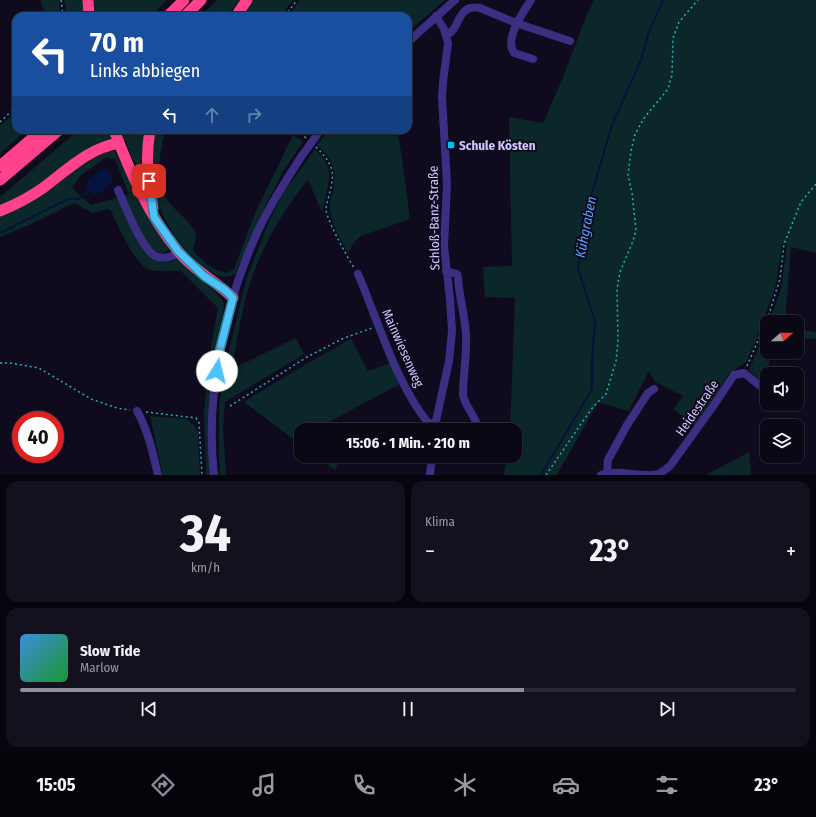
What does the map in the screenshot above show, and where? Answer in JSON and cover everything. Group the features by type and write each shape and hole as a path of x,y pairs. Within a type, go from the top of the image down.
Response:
{"highway":[{"path":"88,0 89,12"},
{"path":"174,8 184,0"},
{"path":"189,12 201,0"},
{"path":"239,12 248,0"},
{"path":"0,166 37,134"},
{"path":"0,180 54,134"},
{"path":"115,134 137,185 154,217 179,252 204,276 225,290 233,298"},
{"path":"149,134 147,149 147,169 154,217"},
{"path":"0,211 32,195 92,152 104,147 119,144"}],"street":[{"path":"412,38 455,0"},
{"path":"531,0 516,24 510,45 512,51 518,55 532,59"},
{"path":"436,16 445,32 450,34 461,13 465,10 476,7 516,24 570,41"},
{"name":"Schloß-Banz-Straße","path":"436,423 444,390 452,331 444,246 447,184 442,82 448,44 445,32"},
{"path":"214,475 212,414 215,382 220,349 233,298 257,234 273,202 301,157 318,134"},
{"path":"118,190 126,210 139,234 154,255 161,258 168,258 179,252"},
{"path":"446,271 458,274 459,296 465,323 466,342 463,395 465,402 477,423"},
{"name":"Mainwiesenweg","path":"358,274 402,382 428,423"},
{"path":"744,373 760,387"},
{"name":"Heidestraße","path":"652,475 659,474 670,466 734,375 744,373"},
{"path":"648,475 604,474 608,460 627,425 648,393 654,389"},
{"path":"137,411 142,419 158,475"},
{"path":"430,475 431,463"}],"path":[{"path":"61,0 62,12"},
{"path":"288,12 296,0"},
{"path":"546,475 593,407 606,394 613,374 618,341 617,289 620,272 636,230 632,193 628,175 631,151 635,134 644,118 668,88 672,75 673,38 679,22 698,0"},
{"path":"0,122 12,111"},
{"path":"316,147 330,163 333,173 326,211 338,238 358,274"},
{"path":"744,373 767,320 780,279 784,244 801,202 816,184"},
{"path":"230,406 307,357 342,339 380,326"},
{"path":"0,363 10,363 39,368 91,399 118,408 196,418 199,423 202,475"}],"green space":[{"path":"40,0 59,0 60,12 44,12"},
{"path":"64,0 83,0 84,12 66,12"},
{"path":"94,0 167,0 155,12 95,12"},
{"path":"217,0 240,0 230,12 205,12"},
{"path":"253,0 293,0 284,12 243,12"},
{"path":"300,0 445,0 412,29 412,12 291,12"},
{"path":"594,0 816,0 816,253 791,247 786,315 772,315 781,289 787,245 782,244 776,285 765,315 760,315 760,329 755,343 746,362 728,375 696,426 673,409 683,396 655,382 649,371 629,411 598,402 557,475 504,475 506,463 522,463 522,423 510,423 515,298 485,297 483,267 512,266 509,117 543,123 562,80 587,14"},
{"path":"12,116 12,134 22,134 0,153 0,126"},
{"path":"74,134 110,134 112,140 33,189 0,206 0,197"},
{"path":"123,134 145,134 143,184"},
{"path":"154,134 165,134 160,157 160,177 162,186 169,202 195,231 196,237 193,250 204,262 213,268 227,273 234,269 256,211 293,135 303,142 284,170 266,204 235,274 230,276 222,276 215,274 204,267 184,248 168,225 157,200 154,186 152,173"},
{"path":"325,134 399,134 410,219 361,236 355,241 348,253 331,216 330,203 334,183 334,171 327,155 317,145"},
{"path":"315,149 326,162 329,172 322,212 308,180 279,220 263,250 246,296 232,369 296,338 304,354 225,402 223,429 226,475 220,475 219,408 223,374 247,277 269,221 284,192"},
{"path":"109,151 115,152 140,203 169,249 162,253 155,251 148,244 142,234 124,195 129,195 115,159 105,158 80,176 72,188 91,205 118,198 154,259 165,263 176,259 180,261 223,301 224,309 211,372 209,437 210,475 206,475 204,412 210,352 218,308 180,270 158,271 145,267 133,254 111,211 108,209 92,213 74,203 27,226 0,237 0,216 41,196 77,167"},
{"path":"804,330 816,332 816,339 804,338"},
{"path":"351,339 368,371 390,363 400,384 327,423 294,423 294,440 244,402"},
{"path":"760,344 760,359 769,359 769,367 760,367 760,380 749,370"},
{"path":"150,416 186,419 194,425 198,432 200,475 163,475"},
{"path":"749,452 751,475 706,475"},
{"path":"326,463 339,463 335,470"}],"water":[{"path":"105,167 113,182 102,192 94,195 88,191 85,186 88,179"}],"waterway":[{"name":"Kühgraben","path":"541,475 592,389 592,360 595,322 578,268 585,217 612,125 641,60 649,32 663,0"},
{"path":"0,233 68,199 79,199 88,191"}],"place":[{"name":"Schule Kösten","path":"451,145"}],"route":[{"path":"149,181 154,217 178,251 204,276 225,290 233,298 220,349 217,371"}]}
